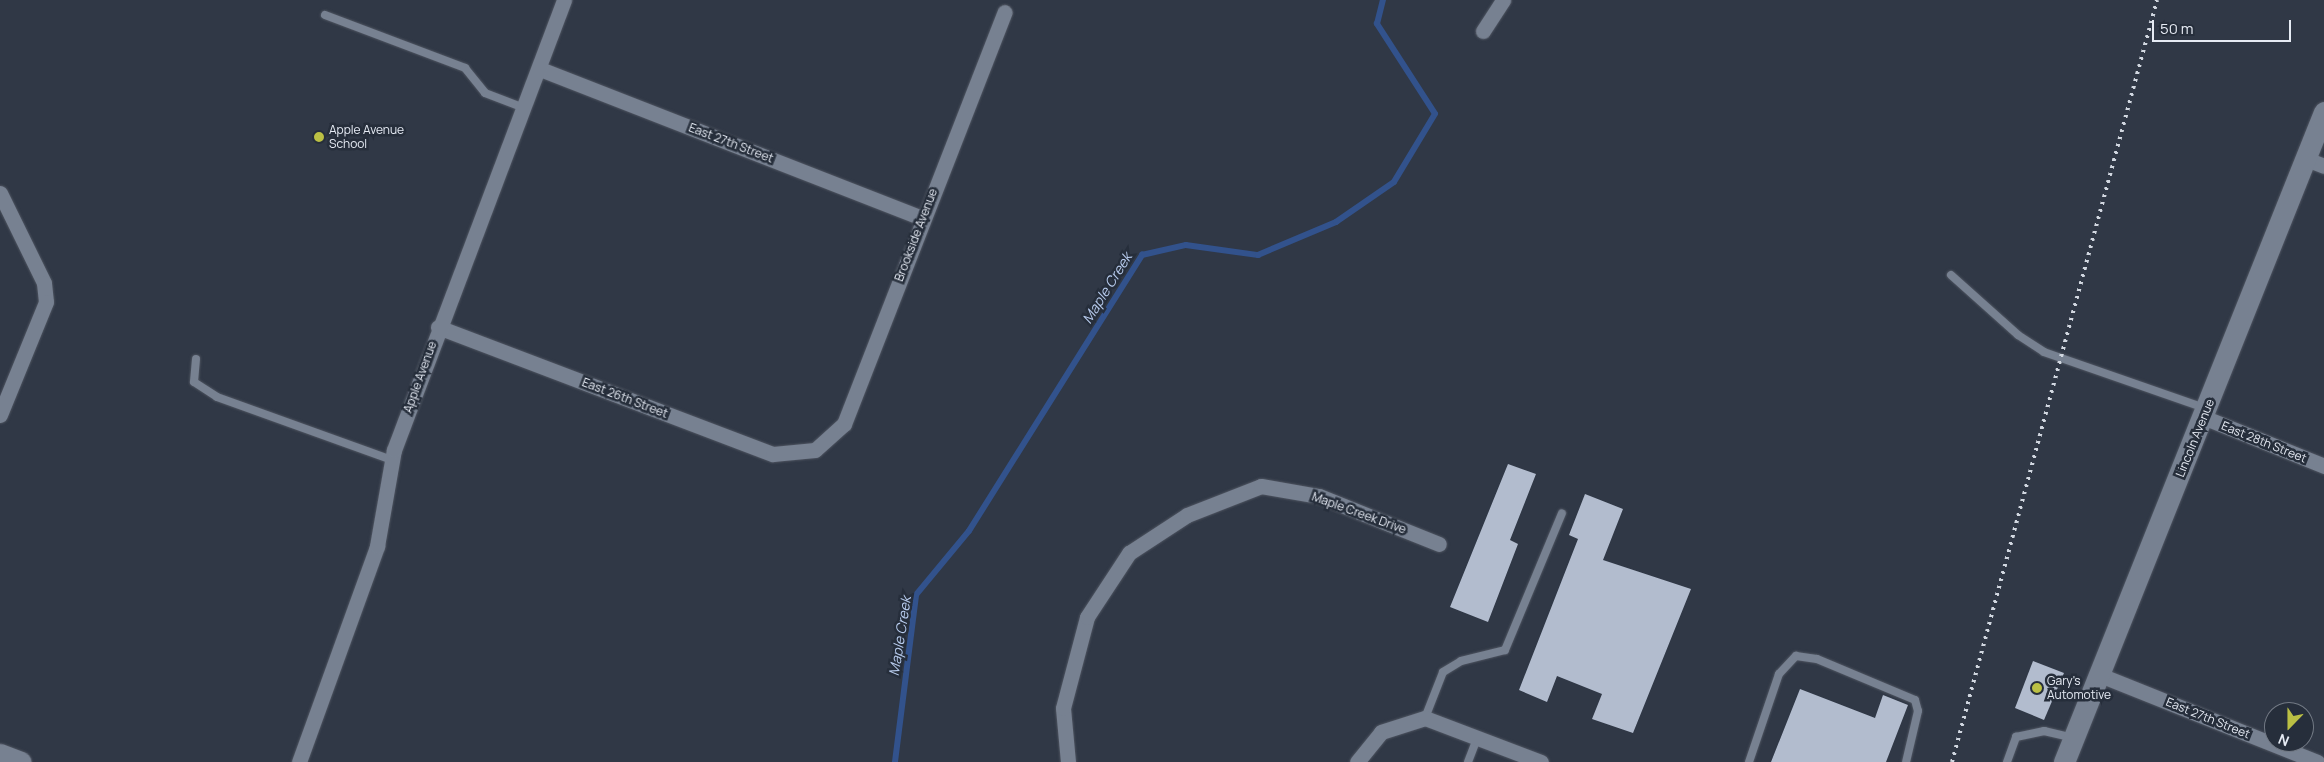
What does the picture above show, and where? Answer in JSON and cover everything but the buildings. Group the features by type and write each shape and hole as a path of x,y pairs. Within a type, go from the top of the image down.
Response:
{"street":[{"name":"Apple Avenue","path":"299,762 377,546 392,460 438,327 540,68 564,0"},
{"path":"1483,31 1503,0"},
{"name":"Brookside Avenue","path":"815,450 844,424 922,218 1005,12"},
{"name":"East 27th Street","path":"540,68 922,218"},
{"name":"Lincoln Avenue","path":"2064,762 2205,413 2315,162 2324,112"},
{"path":"0,193 44,283 46,302 0,415"},
{"name":"East 26th Street","path":"438,327 773,454 815,450"},
{"name":"East 28th Street","path":"2205,413 2324,466"},
{"name":"Maple Creek Drive","path":"1068,762 1063,708 1087,617 1130,553 1187,515 1261,486 1319,496 1439,544"},
{"name":"East 27th Street","path":"2100,675 2317,762"},
{"path":"1356,762 1381,732 1425,718 1541,762"},
{"path":"0,754 21,762"}],"lane":[{"path":"326,14 466,68 485,93 524,108"},
{"path":"1951,275 2018,335 2044,352 2205,413"},
{"path":"196,359 194,382 217,397 392,460"},
{"path":"1425,718 1443,672 1461,661 1505,650 1562,513"},
{"path":"1748,762 1779,674 1796,656 1817,659 1915,700 1918,711 1906,762"},
{"path":"2007,762 2016,737 2044,731 2074,737"},
{"path":"1468,762 1477,738"}],"waterway":[{"name":"Maple Creek","path":"895,762 916,595 969,531 1142,255 1186,245 1258,255 1336,222 1394,182 1435,114 1377,24 1383,0"}],"railway":[{"path":"1952,762 2157,0"}],"place":[{"name":"Apple Avenue School","path":"319,137"},
{"name":"Gary's Automotive","path":"2037,688"}]}
